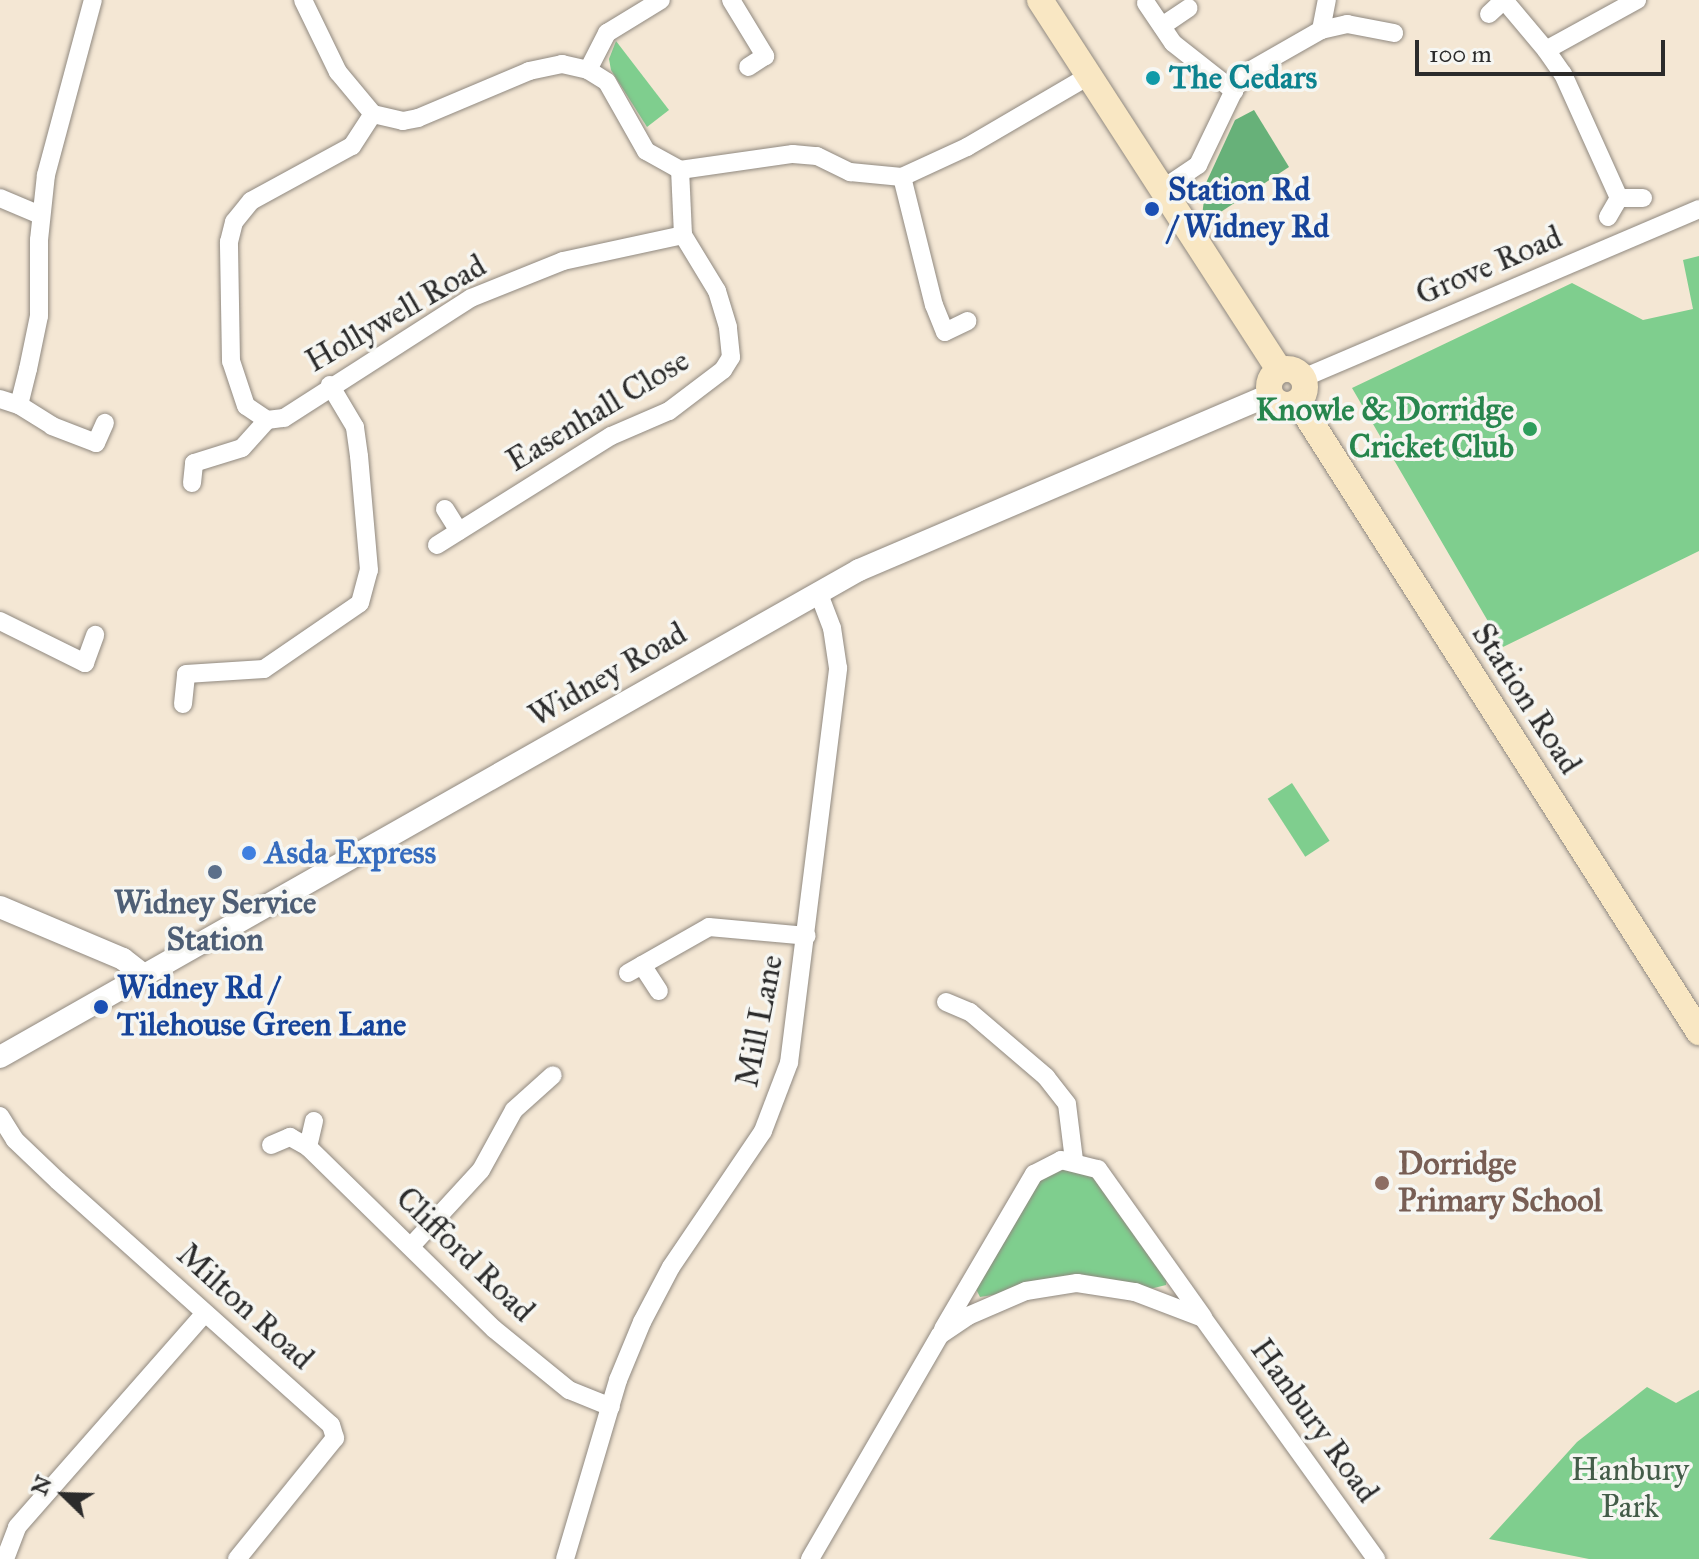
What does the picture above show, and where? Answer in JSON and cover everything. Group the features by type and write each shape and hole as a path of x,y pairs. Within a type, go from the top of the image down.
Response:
{"main road":[{"name":"Station Road","path":"1040,0 1161,190 1293,383 1699,1032"},
{"path":"1270,395 1269,380 1293,383"}],"street":[{"path":"19,405 39,316 40,215 93,0"},
{"path":"303,0 338,72 373,114 403,121 547,66 588,70 616,94 646,151 680,170 793,154 817,156 850,172 902,177 967,147 1087,77"},
{"path":"588,70 607,33 661,0"},
{"path":"731,0 765,56 748,67"},
{"path":"1321,30 1327,0"},
{"path":"1489,14 1504,0 1563,74 1619,198"},
{"path":"1546,50 1637,0"},
{"path":"1146,3 1182,52 1234,91"},
{"path":"1162,26 1189,8"},
{"path":"1161,190 1198,165 1234,91 1251,70 1321,30 1347,24 1394,33"},
{"path":"267,420 246,406 231,361 229,242 234,222 251,201 352,146 373,114"},
{"path":"680,170 683,235"},
{"path":"902,177 934,305 945,332 968,321"},
{"path":"0,198 40,215"},
{"path":"1619,198 1643,198"},
{"path":"1608,217 1619,198"},
{"name":"Grove Road","path":"1293,383 1699,209"},
{"name":"Hollywell Road","path":"192,483 194,463 242,448 267,420 284,418 409,333 502,285 563,261 683,235"},
{"name":"Easenhall Close","path":"437,545 611,436 669,411 723,370 731,357 728,327 717,291 683,235"},
{"path":"183,704 186,674 264,669 360,603 369,570 359,456 355,427 330,385"},
{"name":"Widney Road","path":"0,1057 818,592 891,556 1270,395"},
{"path":"0,399 19,405 52,426 96,443 105,423"},
{"path":"445,509 459,531"},
{"name":"Mill Lane","path":"565,1559 611,1407 657,1291 763,1131 779,1098 789,1063 838,668 832,628 818,592"},
{"path":"0,621 85,663 95,635"},
{"path":"0,907 123,959 142,974"},
{"path":"659,991 635,969 709,927 807,936"},
{"path":"810,1559 1034,1174 1048,1164 1074,1160 1067,1104 1046,1077 970,1012 946,1002"},
{"path":"413,1244 481,1170 514,1110 553,1075"},
{"name":"Milton Road","path":"0,1116 15,1140 204,1314 331,1425 335,1438 237,1559"},
{"path":"271,1145 290,1137 308,1147 314,1121"},
{"name":"Clifford Road","path":"308,1147 413,1244 494,1329 569,1390 611,1407"},
{"name":"Hanbury Road","path":"1074,1160 1103,1176 1376,1559"},
{"path":"940,1335 968,1316 1026,1291 1077,1283 1135,1292 1203,1318"},
{"path":"5,1559 17,1527 204,1314"}],"green space":[{"path":"616,41 669,110 647,127 611,70 609,59"},
{"path":"1254,110 1289,167 1201,225 1206,183 1235,120"},
{"name":"Knowle & Dorridge Cricket Club","path":"1699,256 1699,551 1503,647 1352,388 1572,283 1643,320 1693,309 1683,260"},
{"path":"1292,783 1330,841 1305,857 1268,799"},
{"path":"1061,1165 1093,1173 1167,1278 1166,1285 1150,1289 1100,1278 980,1297 976,1289 1036,1181"},
{"name":"Hanbury Park","path":"1647,1387 1676,1403 1699,1390 1699,1559 1589,1559 1489,1539 1577,1442"}],"place":[{"name":"The Cedars","path":"1153,78"},
{"name":"Station Rd / Widney Rd","path":"1152,209"},
{"name":"Knowle & Dorridge Cricket Club","path":"1530,429"},
{"name":"Asda Express","path":"249,853"},
{"name":"Widney Service Station","path":"215,872"},
{"name":"Widney Rd / Tilehouse Green Lane","path":"101,1007"},
{"name":"Dorridge Primary School","path":"1382,1183"}]}
